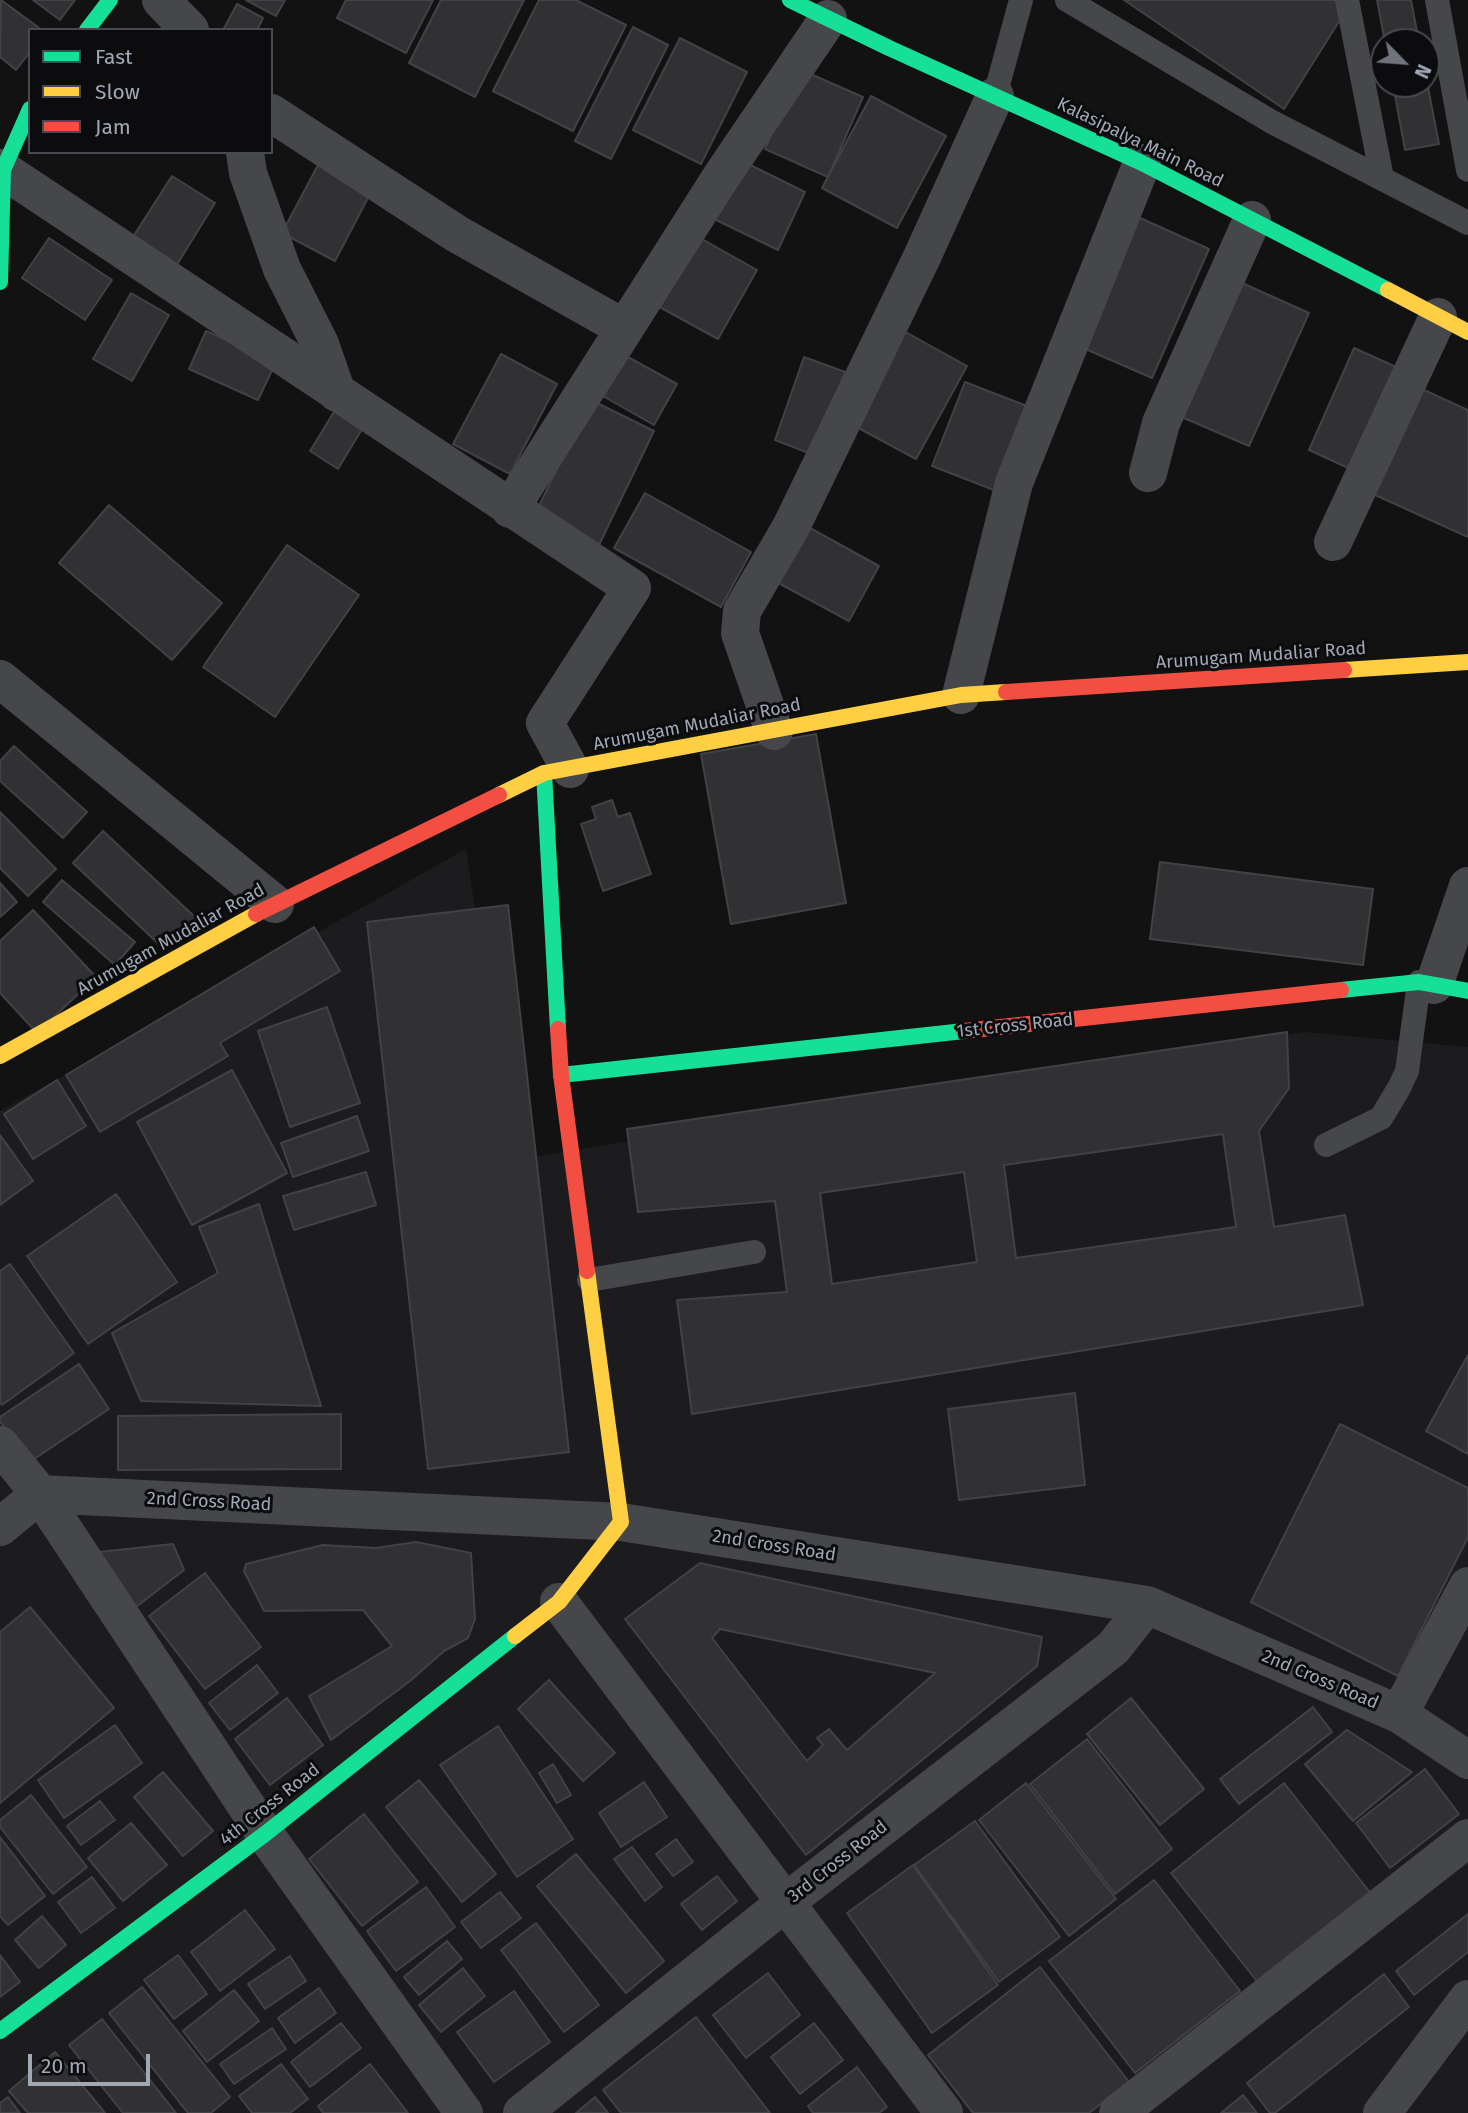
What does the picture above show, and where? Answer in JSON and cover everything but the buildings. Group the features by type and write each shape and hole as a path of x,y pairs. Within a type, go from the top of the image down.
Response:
{"street":[{"path":"88,28 110,0"},
{"path":"161,0 188,28"},
{"name":"Kalasipalya Main Road","path":"790,0 1142,163 1453,325"},
{"path":"510,509 721,177 828,19"},
{"path":"774,731 740,633 742,611 791,527 922,257 995,96"},
{"path":"0,282 1,169 28,113"},
{"path":"273,114 457,234 624,328"},
{"path":"245,154 248,173 282,269 320,344 337,393"},
{"path":"961,695 1014,483 1142,163"},
{"path":"1,169 632,588 545,723 557,771 561,1075 621,1522"},
{"path":"1148,473 1161,423 1252,220"},
{"path":"1333,542 1453,325"},
{"name":"Arumugam Mudaliar Road","path":"0,1056 275,904 557,771 961,695 1468,662"},
{"path":"0,679 275,904"},
{"path":"1441,986 1468,886"},
{"name":"1st Cross Road","path":"561,1075 1441,986"},
{"path":"0,1445 40,1494 265,1834 464,2113"},
{"path":"0,1527 40,1494"},
{"name":"2nd Cross Road","path":"40,1494 621,1522 1147,1605 1399,1714 1468,1760"},
{"name":"4th Cross Road","path":"0,2031 265,1834 559,1602 621,1522"},
{"path":"1399,1714 1468,1586"},
{"path":"559,1602 944,2113"},
{"name":"3rd Cross Road","path":"522,2113 786,1902 1113,1648 1147,1605"},
{"path":"1118,2113 1468,1838"},
{"path":"1382,2113 1468,1998"}],"lane":[{"path":"995,96 1021,0"},
{"path":"1067,0 1272,122 1468,223"},
{"path":"1347,0 1382,178"},
{"path":"1437,0 1468,170"},
{"path":"1326,1145 1381,1118 1407,1071 1441,986"},
{"path":"589,1280 754,1252"}],"shaded area":[{"path":"466,849 513,1160 1305,1032 1468,1047 1468,2113 0,2113 0,1111"}],"traffic: fast":[{"path":"89,28 110,0"},
{"path":"790,0 1142,163 1388,290"},
{"path":"0,282 3,170 28,114"},
{"path":"544,773 558,1029"},
{"path":"1341,990 1419,982 1468,991"},
{"path":"561,1075 964,1031"},
{"path":"0,2031 265,1834 515,1636"}],"traffic: slow":[{"path":"1388,290 1468,332"},
{"path":"1344,670 1468,662"},
{"path":"499,795 544,773 961,695 1006,692"},
{"path":"0,1056 256,914"},
{"path":"515,1636 559,1602 621,1522 587,1271"}],"traffic: jam":[{"path":"1006,692 1344,670"},
{"path":"256,914 499,795"},
{"path":"964,1031 1341,990"},
{"path":"558,1029 561,1075 587,1271"}]}
